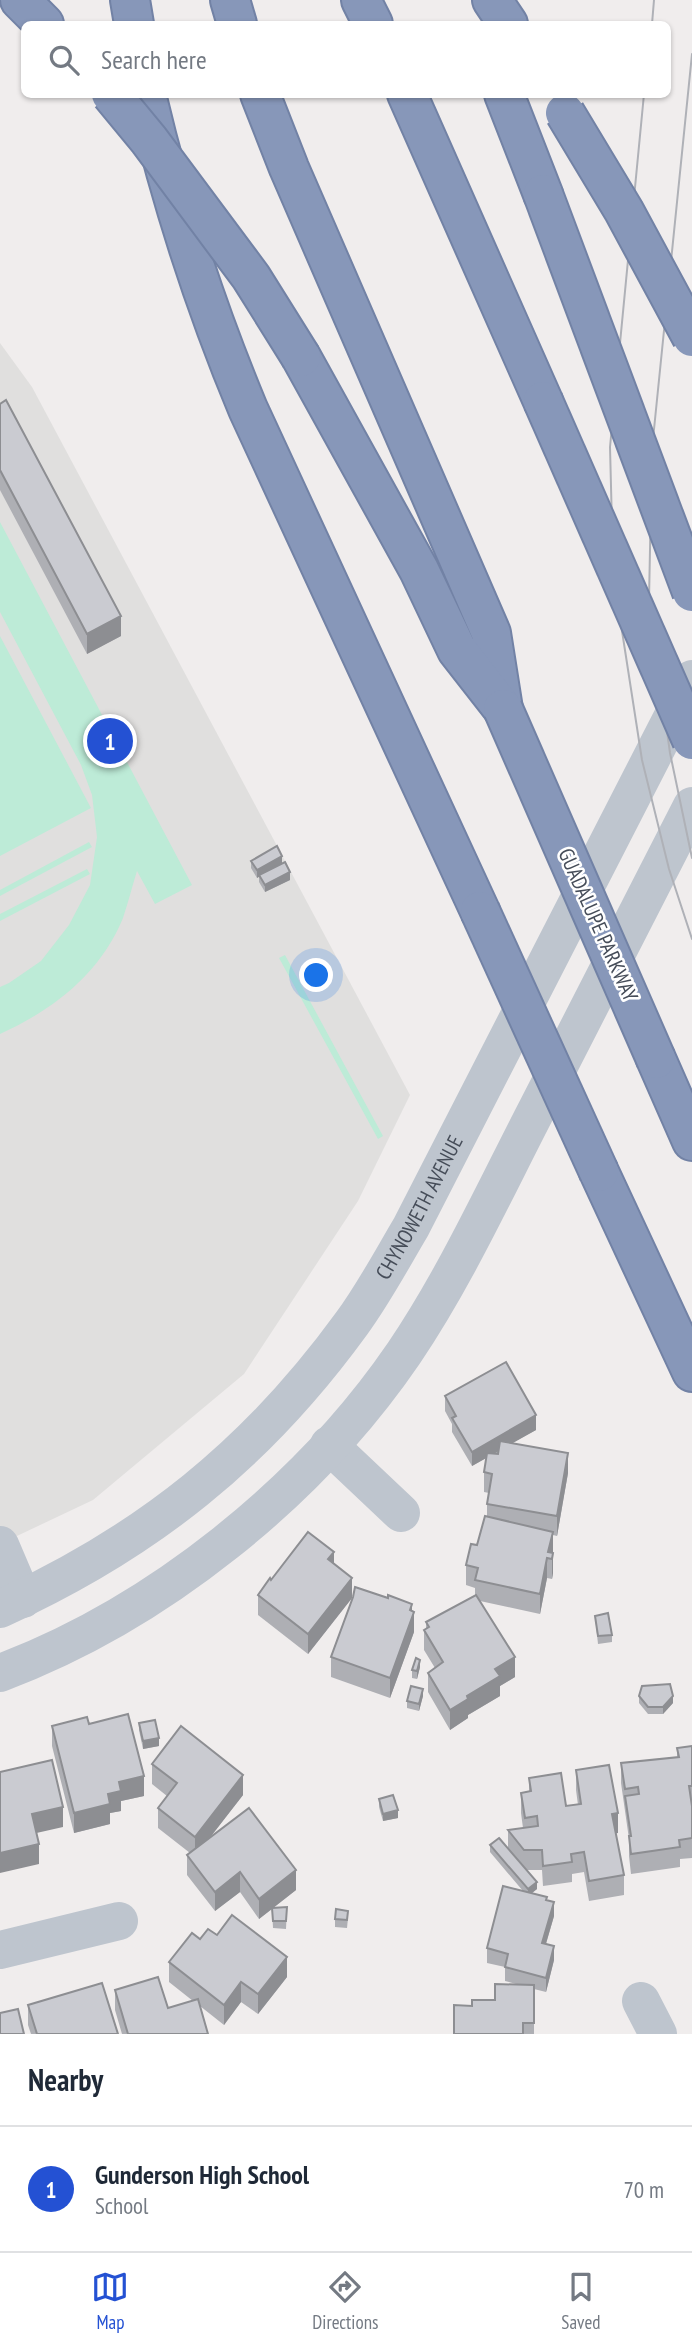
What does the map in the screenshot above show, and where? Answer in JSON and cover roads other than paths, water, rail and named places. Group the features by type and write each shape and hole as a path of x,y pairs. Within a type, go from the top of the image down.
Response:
{"highway":[{"path":"20,0 41,21"},
{"path":"130,0 134,21"},
{"path":"229,0 236,21"},
{"path":"361,0 372,21"},
{"path":"481,0 485,21"},
{"path":"492,0 506,21"},
{"path":"114,98 251,277 368,476 457,650 503,709"},
{"path":"147,98 177,215 199,283 248,410 692,1372"},
{"path":"262,98 289,168 491,633 503,709"},
{"path":"409,98 692,740"},
{"path":"506,98 692,592"},
{"path":"560,104 624,211 692,337"},
{"name":"GUADALUPE PARKWAY","path":"503,709 692,1141"}],"street":[{"name":"CHYNOWETH AVENUE","path":"11,1604 101,1558 200,1487 246,1448 286,1406 354,1321 424,1203 692,679"},
{"path":"0,1673 74,1640 134,1606 237,1532 286,1490 329,1446 368,1400 403,1354 460,1259 692,806"},
{"path":"329,1446 401,1513"},
{"path":"0,1545 11,1604"},
{"path":"0,1950 119,1921"}],"tram line":[{"path":"652,21 654,0"},
{"path":"692,54 652,449 649,600 670,753 692,858"},
{"path":"644,98 610,447 612,525 620,618 642,760 669,869 692,939"}],"place":[{"name":"Gunderson High School","path":"110,741"}]}
